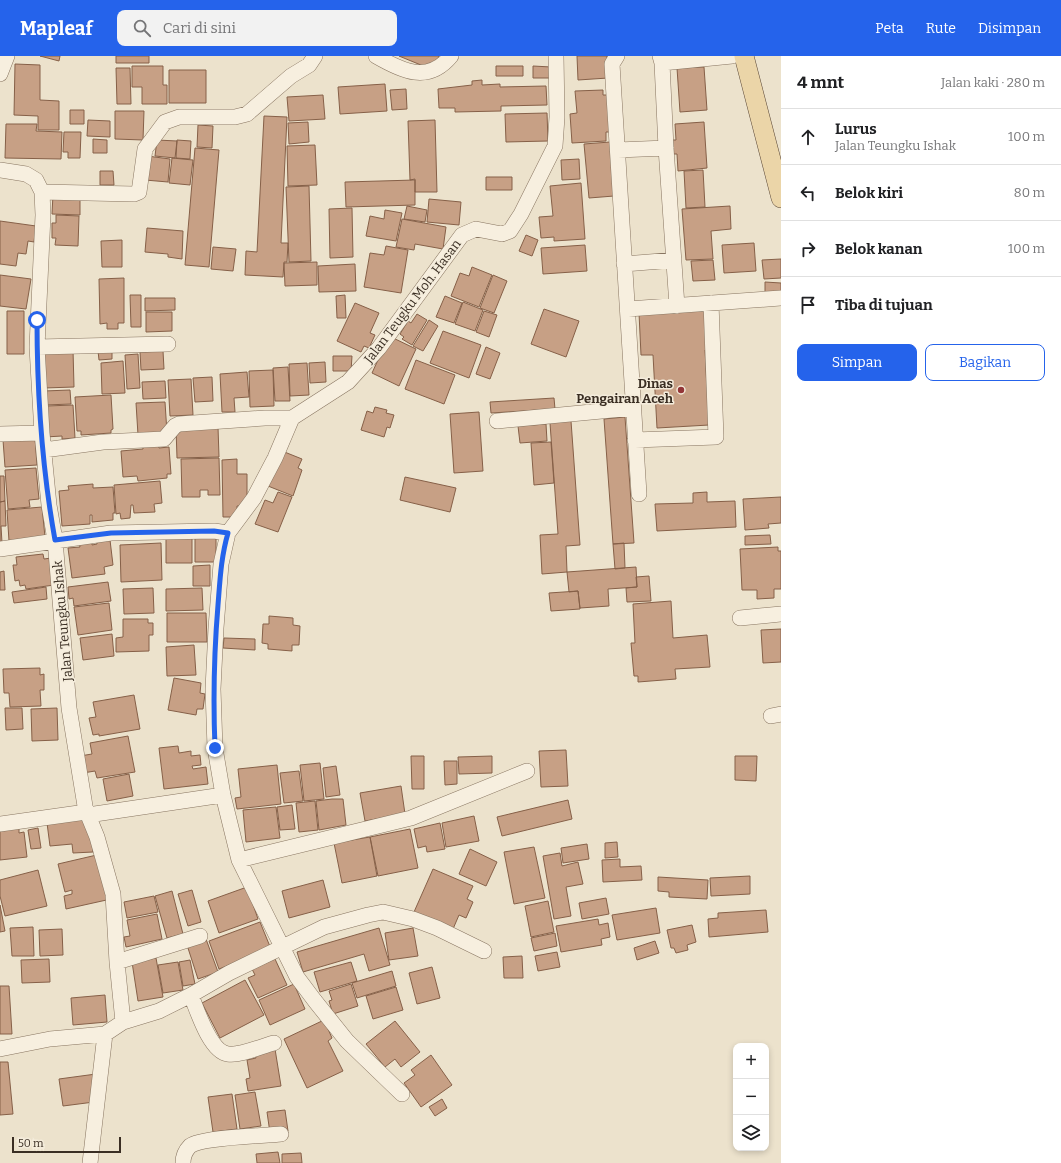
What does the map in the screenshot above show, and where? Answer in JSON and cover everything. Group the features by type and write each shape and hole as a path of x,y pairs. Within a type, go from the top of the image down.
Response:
{"main road":[{"path":"744,56 781,198"}],"street":[{"path":"0,74 7,56"},
{"path":"0,170 26,174 36,180 42,192 134,194 139,192 145,148 165,122 179,117 235,117 247,114 291,76 308,65 315,56"},
{"path":"376,56 396,68 416,73 425,73 436,69 445,63 450,56"},
{"name":"Jalan Teugku Moh. Hasan","path":"292,418 348,382 379,348 462,235 476,229 502,234 510,231 521,214 555,146 557,117 556,56"},
{"path":"618,56 612,64 638,494"},
{"path":"677,306 661,60 732,56"},
{"path":"618,150 666,148"},
{"name":"Jalan Teungku Ishak","path":"42,192 43,215 37,347 42,433 49,505 55,540 69,708 87,813 97,837 112,888 123,1022"},
{"path":"624,264 674,260"},
{"path":"628,309 781,298"},
{"path":"635,440 716,437 710,303"},
{"path":"37,347 168,344"},
{"path":"497,421 633,408"},
{"path":"44,450 103,442 164,439 174,426 179,424 265,418 292,418 275,458 254,498 228,533 221,564 212,689 215,748 223,795 239,860 297,977 347,1041 402,1094"},
{"path":"0,434 42,433"},
{"path":"0,549 111,533 214,531 228,533"},
{"path":"740,618 781,614"},
{"path":"239,860 411,818 527,771"},
{"path":"0,824 223,795"},
{"path":"0,1049 50,1039 105,1034 123,1022 159,1011 191,995 229,973 324,926 383,912 413,919 437,928 484,951"},
{"path":"117,962 200,936"},
{"path":"191,995 207,1032 215,1046 221,1051 228,1054 274,1043"},
{"path":"90,1163 105,1034"},
{"path":"183,1163 186,1150 192,1145 210,1141 281,1134"}],"building":[{"path":"40,56 60,56 59,61"},
{"path":"116,56 149,56 149,63 116,63"},
{"path":"399,56 439,56 433,70"},
{"path":"577,56 607,56 608,78 578,80"},
{"path":"15,64 40,65 40,100 59,101 59,130 38,130 38,116 14,115"},
{"path":"132,66 163,66 163,85 167,85 167,104 142,104 142,87 132,87"},
{"path":"496,66 523,66 523,76 496,76"},
{"path":"533,66 551,67 551,78 533,78"},
{"path":"704,67 707,110 680,112 677,68"},
{"path":"116,68 130,68 131,104 117,104"},
{"path":"169,70 206,70 206,103 169,103"},
{"path":"482,80 482,85 500,84 500,87 546,86 547,105 501,106 501,111 455,112 455,108 439,108 438,89 472,85 472,81"},
{"path":"385,84 387,111 340,114 338,87"},
{"path":"406,89 407,109 392,110 390,90"},
{"path":"603,90 603,95 610,95 613,132 606,132 606,141 572,143 570,114 577,113 575,91"},
{"path":"323,95 325,119 289,121 287,97"},
{"path":"70,110 84,110 84,124 70,124"},
{"path":"115,111 144,111 143,140 115,139"},
{"path":"547,113 548,141 506,142 505,114"},
{"path":"264,116 287,117 281,243 288,243 287,262 284,262 283,277 245,275 246,251 257,252"},
{"path":"88,120 110,121 110,137 87,136"},
{"path":"435,120 437,192 415,192 415,179 410,180 408,121"},
{"path":"308,122 309,142 289,144 288,123"},
{"path":"704,122 707,168 678,171 677,154 673,154 672,140 676,140 675,124"},
{"path":"6,124 37,124 36,131 62,132 61,159 5,158"},
{"path":"198,125 213,126 212,148 197,147"},
{"path":"64,132 81,132 80,158 68,158 68,152 63,152"},
{"path":"93,139 107,140 107,153 93,153"},
{"path":"157,140 177,141 175,158 155,156"},
{"path":"177,140 191,141 190,159 176,158"},
{"path":"610,142 614,196 589,198 584,144"},
{"path":"315,145 317,185 288,186 287,146"},
{"path":"195,148 219,150 209,267 185,265"},
{"path":"147,156 170,159 168,182 145,180"},
{"path":"172,158 193,160 190,185 169,183"},
{"path":"579,159 580,179 562,180 561,160"},
{"path":"703,170 705,207 686,208 684,171"},
{"path":"100,171 113,171 114,185 100,185"},
{"path":"486,177 512,177 512,190 486,190"},
{"path":"415,180 415,205 346,207 345,182"},
{"path":"581,183 585,239 554,241 554,237 541,238 539,217 553,216 550,186"},
{"path":"309,186 311,261 289,262 286,187"},
{"path":"53,194 80,195 80,215 52,214"},
{"path":"429,199 461,202 459,225 427,222"},
{"path":"407,206 427,210 425,222 404,219"},
{"path":"730,206 731,229 711,231 713,259 686,260 682,209"},
{"path":"352,208 353,257 330,258 329,209"},
{"path":"385,210 402,213 396,241 366,236 370,216 384,219"},
{"path":"56,215 79,216 78,246 55,245 56,238 52,238 52,223 56,223"},
{"path":"402,219 446,227 443,249 415,244 414,250 396,247"},
{"path":"0,221 36,226 34,242 28,241 26,254 18,253 16,266 0,264"},
{"path":"147,228 183,231 182,259 168,257 168,254 145,252"},
{"path":"526,235 538,240 532,256 519,251"},
{"path":"122,240 122,267 102,267 101,241"},
{"path":"754,243 756,271 724,273 722,245"},
{"path":"585,245 587,271 543,274 541,248"},
{"path":"386,246 408,250 401,293 364,287 370,253 384,255"},
{"path":"213,247 236,249 233,271 211,269"},
{"path":"781,259 781,278 764,279 762,260"},
{"path":"713,260 715,280 693,281 691,261"},
{"path":"317,262 317,285 285,286 284,263"},
{"path":"355,264 356,291 319,292 318,266"},
{"path":"472,267 492,275 479,307 451,296 460,273 469,276"},
{"path":"0,275 31,279 26,309 0,306"},
{"path":"493,275 507,281 494,313 480,308"},
{"path":"124,278 124,323 118,323 118,329 107,329 107,323 100,324 99,279"},
{"path":"765,282 781,283 781,296 765,296"},
{"path":"130,295 141,295 141,327 131,327"},
{"path":"345,295 346,318 337,318 336,296"},
{"path":"445,296 462,303 454,323 436,317"},
{"path":"145,298 175,298 175,310 145,311"},
{"path":"463,302 483,310 475,331 455,324"},
{"path":"355,303 379,313 370,333 375,335 369,348 364,346 361,352 337,341"},
{"path":"544,309 579,321 566,357 531,344"},
{"name":"Dinas Pengairan Aceh","path":"709,309 711,349 705,350 709,425 657,428 653,355 641,355 639,313"},
{"path":"7,311 24,311 24,354 7,354"},
{"path":"484,311 497,315 489,337 476,332"},
{"path":"146,312 172,312 172,331 146,332"},
{"path":"417,314 427,320 412,345 402,339 404,337 400,334 408,321 411,323"},
{"path":"429,320 438,326 423,351 413,346"},
{"path":"443,331 481,345 469,378 430,363"},
{"path":"389,336 416,349 399,386 372,373"},
{"path":"486,347 500,353 490,379 476,374"},
{"path":"73,350 74,387 44,388 43,351"},
{"path":"112,350 112,359 99,360 98,351"},
{"path":"163,351 164,369 141,370 140,352"},
{"path":"138,354 140,388 127,389 125,355"},
{"path":"333,356 352,356 351,371 333,371"},
{"path":"416,360 455,375 444,404 405,389"},
{"path":"123,361 125,393 102,394 101,363"},
{"path":"325,362 326,382 310,383 309,363"},
{"path":"307,363 309,395 290,396 289,364"},
{"path":"288,367 290,401 275,401 273,368"},
{"path":"273,370 274,406 250,407 249,371"},
{"path":"247,372 249,397 234,398 235,412 222,412 220,374"},
{"path":"212,377 213,401 195,402 193,378"},
{"path":"191,379 193,415 170,416 168,380"},
{"path":"165,381 166,398 143,399 142,382"},
{"path":"70,390 71,404 45,405 44,391"},
{"path":"111,395 113,429 111,430 111,433 81,435 81,431 77,431 75,397"},
{"path":"554,398 555,409 491,413 490,402"},
{"path":"165,402 167,433 138,435 136,403"},
{"path":"73,405 75,438 62,439 62,436 45,437 47,406"},
{"path":"375,407 387,410 386,413 394,415 390,428 387,427 384,437 361,430 367,411 373,413"},
{"path":"479,412 483,471 454,473 450,414"},
{"path":"625,417 634,543 613,544 604,419"},
{"path":"571,421 580,545 566,546 567,572 542,574 540,535 558,534 550,423"},
{"path":"546,424 547,441 520,443 518,426"},
{"path":"218,427 219,457 177,458 176,428"},
{"path":"35,438 37,465 5,467 3,440"},
{"path":"158,442 159,448 169,447 171,474 167,474 167,478 138,481 137,476 123,477 121,451 143,449 143,443"},
{"path":"551,442 554,483 534,485 531,443"},
{"path":"282,451 302,459 298,468 302,470 293,496 268,486"},
{"path":"219,458 220,495 208,495 208,490 200,490 200,497 182,497 181,459"},
{"path":"237,459 237,474 247,474 247,506 237,506 237,517 223,517 222,460"},
{"path":"36,468 39,499 29,500 30,507 8,509 5,470"},
{"path":"0,476 4,476 5,501 0,502"},
{"path":"405,477 456,488 450,512 400,500"},
{"path":"160,481 162,503 154,504 155,512 134,513 133,505 131,505 130,518 121,519 120,513 116,514 114,485"},
{"path":"93,484 93,488 113,487 115,513 113,513 113,520 92,522 92,515 90,515 90,524 62,526 59,491 69,490 68,486"},
{"path":"278,492 292,497 278,532 255,524 265,500 273,503"},
{"path":"707,492 707,502 735,501 736,527 657,531 655,504 693,503 693,493"},
{"path":"781,497 781,523 768,524 769,528 745,530 743,499"},
{"path":"5,501 6,526 1,526 2,543 0,544 0,502"},
{"path":"42,507 45,537 9,541 7,510"},
{"path":"770,535 771,544 745,545 745,536"},
{"path":"166,536 192,536 192,563 166,563"},
{"path":"195,536 216,536 216,562 195,562"},
{"path":"110,540 113,565 104,567 105,574 72,578 68,548 80,547 79,542 92,541 92,545 97,544 97,542"},
{"path":"161,543 162,580 121,582 120,545"},
{"path":"624,543 625,568 615,569 613,544"},
{"path":"778,547 778,551 781,551 781,589 774,589 774,598 757,599 757,590 742,590 740,549"},
{"path":"43,554 44,559 51,558 54,585 26,589 25,585 20,586 19,580 15,581 13,565 17,565 16,557"},
{"path":"210,565 210,586 193,586 193,566"},
{"path":"636,567 637,587 608,589 609,606 580,608 578,591 569,592 567,572"},
{"path":"4,571 5,590 0,590 0,572"},
{"path":"649,576 651,601 627,602 626,588 637,587 636,577"},
{"path":"108,582 111,601 74,606 73,598 69,599 68,587"},
{"path":"46,587 47,599 14,603 12,592"},
{"path":"153,588 154,613 124,614 123,589"},
{"path":"202,588 203,610 166,611 166,589"},
{"path":"578,591 580,609 551,611 549,593"},
{"path":"671,601 673,638 707,635 710,667 675,669 676,679 638,682 638,676 634,676 631,643 635,643 633,604"},
{"path":"109,603 112,630 78,635 74,607"},
{"path":"167,613 206,613 207,642 167,642"},
{"path":"269,616 293,618 293,625 300,626 299,645 292,645 292,651 268,649 268,644 262,643 263,624 269,624"},
{"path":"123,619 148,619 148,623 153,623 153,635 149,635 149,651 116,652 116,638 123,637"},
{"path":"781,629 781,662 763,663 761,630"},
{"path":"112,634 114,656 83,660 80,638"},
{"path":"224,638 255,639 255,650 223,648"},
{"path":"194,645 196,675 167,676 166,647"},
{"path":"40,668 40,675 44,674 44,690 40,690 41,706 10,707 9,693 4,693 3,669"},
{"path":"174,678 201,683 200,693 205,694 203,709 197,709 196,715 168,710"},
{"path":"134,695 140,729 99,736 99,734 93,735 89,718 96,717 93,702"},
{"path":"5,708 22,708 23,729 6,730"},
{"path":"57,708 58,740 32,741 31,709"},
{"path":"128,736 135,772 97,778 95,771 83,773 80,756 92,754 90,743"},
{"path":"178,746 179,753 191,751 191,756 200,755 201,765 192,766 193,769 206,767 208,784 164,789 159,748"},
{"path":"566,750 568,786 541,787 539,751"},
{"path":"411,756 424,756 424,789 412,789"},
{"path":"492,756 492,773 459,774 458,757"},
{"path":"735,756 757,756 756,781 735,780"},
{"path":"444,761 457,761 457,784 445,785"},
{"path":"320,763 324,799 304,801 300,765"},
{"path":"277,765 281,804 237,809 235,798 241,797 238,769"},
{"path":"336,766 340,795 326,797 323,768"},
{"path":"299,771 303,801 284,803 280,773"},
{"path":"129,774 133,796 107,801 103,779"},
{"path":"401,786 405,814 365,821 360,793"},
{"path":"343,799 346,825 319,830 316,801"},
{"path":"568,800 572,819 502,836 497,817"},
{"path":"315,801 318,830 299,832 296,803"},
{"path":"292,805 295,829 280,830 277,807"},
{"path":"276,807 280,838 246,842 243,810"},
{"path":"474,816 479,841 446,847 442,823"},
{"path":"86,819 91,829 93,852 73,853 72,844 50,846 47,823"},
{"path":"440,823 445,849 427,852 426,846 418,848 414,829"},
{"path":"19,828 19,833 24,832 27,857 0,860 0,830"},
{"path":"38,828 41,848 31,849 28,830"},
{"path":"410,829 418,868 378,876 370,837"},
{"path":"370,837 377,876 342,883 334,843"},
{"path":"617,842 618,857 605,858 605,843"},
{"path":"587,844 589,859 563,863 561,848"},
{"path":"534,847 545,898 514,904 504,852"},
{"path":"470,849 497,862 486,886 459,874"},
{"path":"560,853 562,866 578,862 583,884 566,887 571,916 554,919 543,856"},
{"path":"101,854 111,899 66,909 64,896 72,894 72,890 65,892 58,864"},
{"path":"620,859 620,867 641,866 642,880 603,882 602,860"},
{"path":"433,869 473,886 467,899 473,902 466,918 459,915 453,929 414,912"},
{"path":"38,870 47,906 5,916 0,896 0,880"},
{"path":"750,876 750,894 711,896 710,878"},
{"path":"658,877 708,880 707,899 669,897 669,892 658,891"},
{"path":"323,880 330,907 289,918 282,891"},
{"path":"247,887 258,919 219,933 208,901"},
{"path":"192,890 201,922 188,926 178,894"},
{"path":"172,891 183,934 167,938 155,896"},
{"path":"154,896 158,912 127,918 124,902"},
{"path":"606,898 609,914 582,919 579,903"},
{"path":"548,901 554,932 531,937 525,906"},
{"path":"0,905 5,931 0,932"},
{"path":"656,908 660,933 617,940 612,915"},
{"path":"766,910 768,932 709,937 708,919 718,918 718,913"},
{"path":"157,914 162,939 126,947 124,937 130,936 127,920"},
{"path":"598,919 599,925 608,923 610,937 601,939 602,945 561,952 556,926"},
{"path":"260,922 271,949 219,969 209,941"},
{"path":"692,925 696,942 687,945 688,950 676,953 674,948 671,948 667,930"},
{"path":"33,927 34,956 12,956 10,928"},
{"path":"379,928 390,965 369,971 364,954 303,972 297,952"},
{"path":"413,928 418,956 389,960 385,933"},
{"path":"62,929 63,955 40,956 39,930"},
{"path":"555,933 557,946 534,951 531,938"},
{"path":"206,939 218,972 198,979 187,945"},
{"path":"655,941 659,953 637,960 634,948"},
{"path":"557,952 560,967 538,971 535,956"},
{"path":"522,956 523,978 504,978 503,957"},
{"path":"156,958 163,997 138,1001 132,962"},
{"path":"49,959 50,982 22,983 21,960"},
{"path":"275,959 287,985 258,998 248,978 255,975 252,969"},
{"path":"190,960 195,984 183,986 179,962"},
{"path":"178,962 183,990 163,993 158,965"},
{"path":"351,962 357,981 320,992 314,972"},
{"path":"432,967 440,998 417,1004 409,973"},
{"path":"392,971 396,986 357,998 352,983"},
{"path":"245,980 264,1015 220,1038 202,1003"},
{"path":"294,984 305,1009 270,1025 259,1000"},
{"path":"351,984 358,1006 333,1014 329,1001 332,1000 329,991"},
{"path":"0,986 9,986 12,1034 0,1034"},
{"path":"396,987 403,1010 373,1019 366,996"},
{"path":"105,995 107,1022 73,1025 71,998"},
{"path":"324,1020 332,1038 328,1041 343,1071 307,1088 284,1039"},
{"path":"395,1021 420,1052 401,1067 395,1059 385,1067 366,1044"},
{"path":"275,1049 281,1086 248,1091 246,1079 250,1078 247,1060 256,1058 255,1052"},
{"path":"431,1055 452,1085 421,1107 404,1083 415,1075 411,1070"},
{"path":"0,1062 8,1062 13,1114 0,1115"},
{"path":"96,1074 94,1102 63,1106 59,1079"},
{"path":"255,1092 261,1126 240,1129 235,1095"},
{"path":"232,1094 237,1129 213,1132 208,1097"},
{"path":"442,1099 447,1108 435,1116 429,1107"},
{"path":"285,1110 288,1131 270,1133 267,1112"},
{"path":"278,1152 280,1163 257,1163 256,1154"},
{"path":"301,1153 302,1163 282,1163 282,1154"}],"place":[{"name":"Dinas Pengairan Aceh","path":"681,390"}],"route":[{"path":"37,320 42,433 49,505 55,540 111,533 214,531 228,533 221,564 212,689 215,748"}]}
